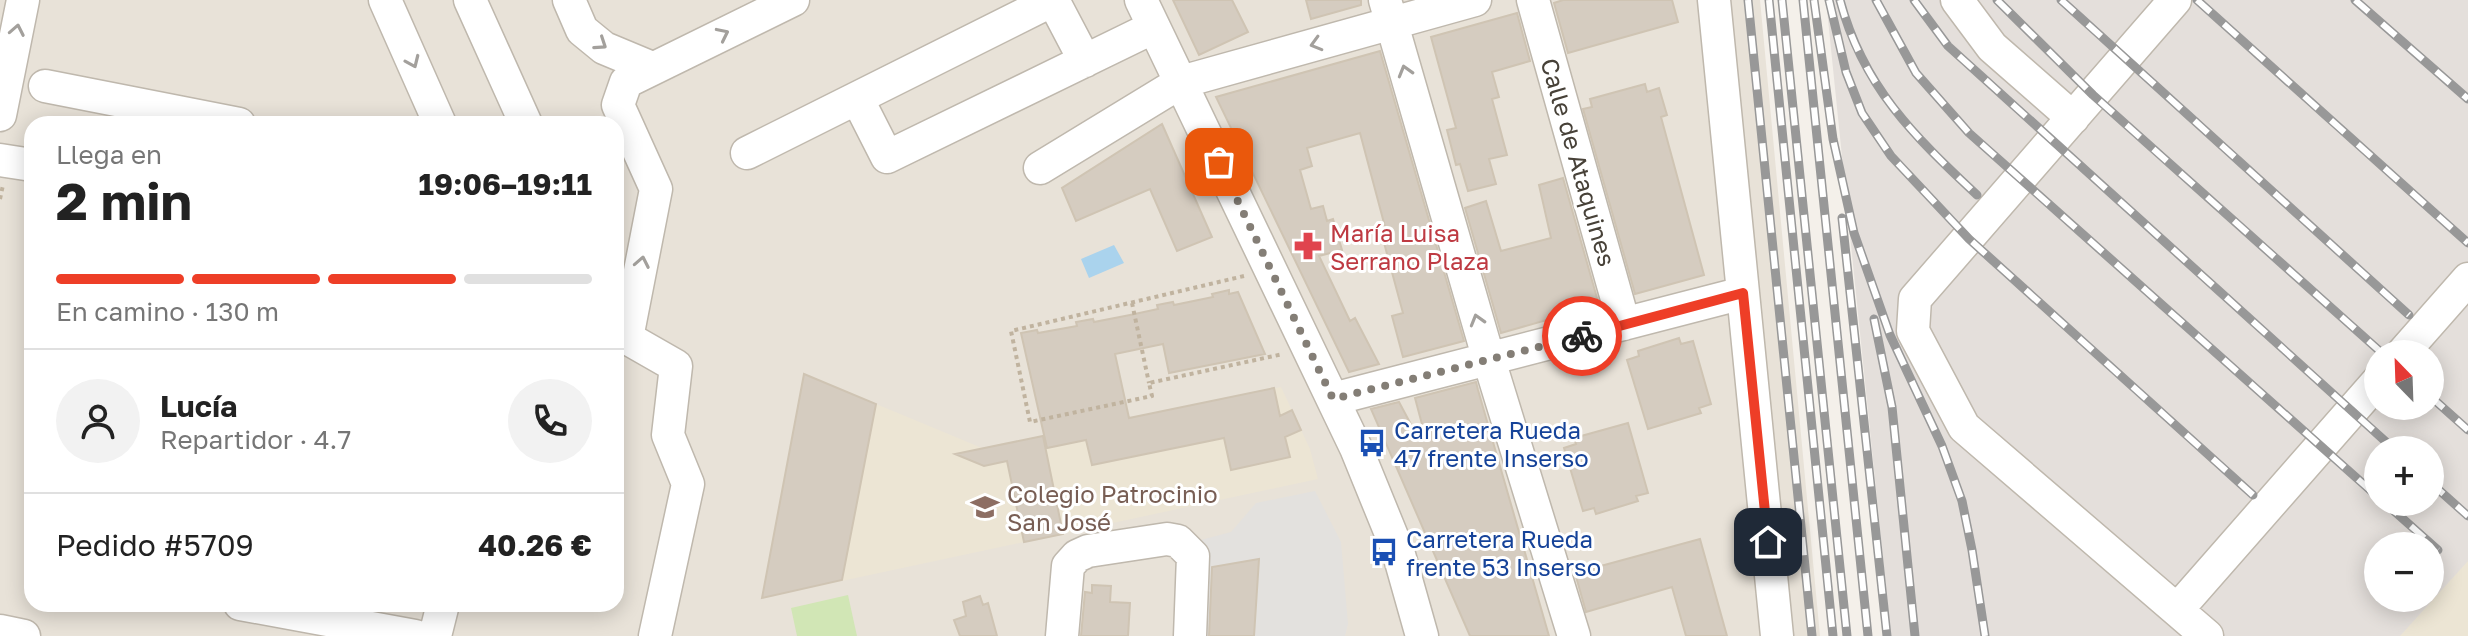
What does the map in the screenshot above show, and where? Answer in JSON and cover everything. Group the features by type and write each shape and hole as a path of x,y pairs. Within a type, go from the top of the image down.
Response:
{"street":[{"path":"0,115 23,0"},
{"path":"385,0 436,116"},
{"path":"470,0 522,116"},
{"path":"569,0 582,30 604,48 652,68"},
{"path":"623,116 618,105 626,82 793,0"},
{"path":"747,153 1053,0 1085,61"},
{"path":"1040,168 1181,82 1388,12 1475,0"},
{"name":"Calle de Ataquines","path":"1533,0 1624,324"},
{"path":"1714,0 1777,636"},
{"path":"1957,0 1992,47 2073,118"},
{"path":"2175,0 1915,299 1913,331 1964,427 2207,636"},
{"path":"1388,12 1489,360 1574,636"},
{"path":"857,98 887,157 1085,61 1148,14 1333,399 1398,551 1422,636"},
{"path":"45,86 198,116"},
{"path":"624,118 656,189 624,328"},
{"path":"0,160 24,164"},
{"path":"2414,340 2468,279"},
{"path":"1333,399 1743,293"},
{"path":"624,338 676,366 668,435 688,484 655,636"},
{"path":"2177,610 2364,397"},
{"path":"1062,636 1068,566 1077,556 1088,551 1167,539 1178,541 1193,556 1190,636"},
{"path":"284,612 415,636"},
{"path":"435,636 441,612"},
{"path":"0,631 24,636"}],"path":[{"path":"1132,303 1152,396 1030,422 1011,331 1270,269"},
{"path":"1149,383 1309,348"}],"shaded area":[{"path":"0,0 1760,0 1820,636 0,636"},
{"path":"1826,0 2468,0 2468,636 1891,636"},
{"name":"Colegio Patrocinio San José","path":"804,374 982,448 1281,387 1310,449 1318,479 762,598"},
{"path":"1315,491 1341,542 1348,624 1345,636 1198,636 1201,540 1231,532 1256,503"},
{"path":"2468,561 2468,636 2400,636 2422,612 2444,612 2444,587"}],"green space":[{"path":"848,595 857,636 797,636 791,608"}],"water":[{"path":"1114,245 1124,263 1089,278 1081,259"}],"building":[{"path":"1173,0 1232,0 1248,32 1199,55"},
{"path":"1306,0 1361,0 1361,5 1311,19"},
{"path":"1563,0 1672,0 1678,22 1568,53 1554,3"},
{"path":"1517,13 1530,61 1492,72 1499,97 1492,99 1507,155 1489,159 1496,184 1468,191 1460,164 1456,165 1447,130 1456,128 1431,37"},
{"path":"1380,51 1464,341 1403,357 1392,316 1403,313 1383,239 1388,238 1360,133 1307,148 1312,166 1300,170 1311,209 1323,206 1327,221 1333,219 1342,250 1319,256 1350,321 1355,318 1379,364 1349,372 1216,97"},
{"path":"1645,84 1647,92 1659,88 1667,115 1661,117 1704,275 1635,294 1583,109 1592,107 1590,99"},
{"path":"1162,124 1212,237 1177,251 1150,189 1076,221 1062,188"},
{"path":"1563,178 1599,305 1501,333 1465,208 1486,201 1501,251 1551,238 1539,185"},
{"path":"1229,290 1229,294 1238,292 1265,354 1169,373 1163,344 1115,354 1129,418 1274,388 1280,416 1292,410 1301,430 1285,437 1290,457 1231,470 1224,438 1092,465 1086,440 1047,448 1021,333 1077,326 1076,322 1130,315 1158,309 1157,305 1173,302 1174,305 1213,297 1212,294"},
{"path":"1679,338 1681,344 1693,341 1711,404 1699,408 1701,413 1648,429 1627,360 1639,356 1638,351"},
{"path":"804,374 876,404 842,580 762,598"},
{"path":"1476,382 1549,636 1470,636 1371,409 1399,402 1415,432 1423,428 1415,398"},
{"path":"1628,423 1648,493 1636,496 1638,501 1596,514 1594,508 1583,511 1564,448 1576,444 1574,438"},
{"path":"1043,436 1063,534 1024,542 1007,461 984,466 955,454"},
{"path":"1700,539 1727,636 1686,636 1672,587 1586,612 1575,573"},
{"path":"1259,559 1254,636 1209,636 1212,567"},
{"path":"1092,585 1111,586 1110,602 1130,603 1128,636 1081,636 1085,592 1092,593"},
{"path":"980,596 983,605 988,603 997,636 960,636 954,620 966,616 963,602"}],"railway":[{"path":"1748,0 1812,636"},
{"path":"1769,0 1833,636"},
{"path":"1782,0 1847,636"},
{"path":"1803,0 1868,636"},
{"path":"1814,0 1833,139 1854,233 1890,335 1942,446 1962,501 1985,636"},
{"path":"1829,0 1846,72 1862,113 1891,156 1969,239 2253,495"},
{"path":"1840,0 1862,59 1877,84 1912,130 1977,195"},
{"path":"1876,0 1916,73 1969,133 2364,485"},
{"path":"1914,0 1948,46 2380,436"},
{"path":"1997,0 2093,95 2367,340"},
{"path":"2061,0 2409,315"},
{"path":"2197,0 2468,243"},
{"path":"2355,0 2468,99"},
{"path":"1842,218 1887,636"},
{"path":"1874,319 1892,407 1915,636"},
{"path":"2444,409 2468,430"},
{"path":"2444,495 2468,516"},
{"path":"2400,516 2418,532"}],"way so far":[{"path":"1219,162 1333,399 1582,336"}],"place":[{"name":"María Luisa Serrano Plaza","path":"1308,246"},
{"name":"Carretera Rueda 47 frente Inserso","path":"1372,443"},
{"name":"Colegio Patrocinio San José","path":"985,507"},
{"name":"Carretera Rueda frente 53 Inserso","path":"1384,552"}],"route":[{"path":"1582,336 1743,293 1768,542"}]}
